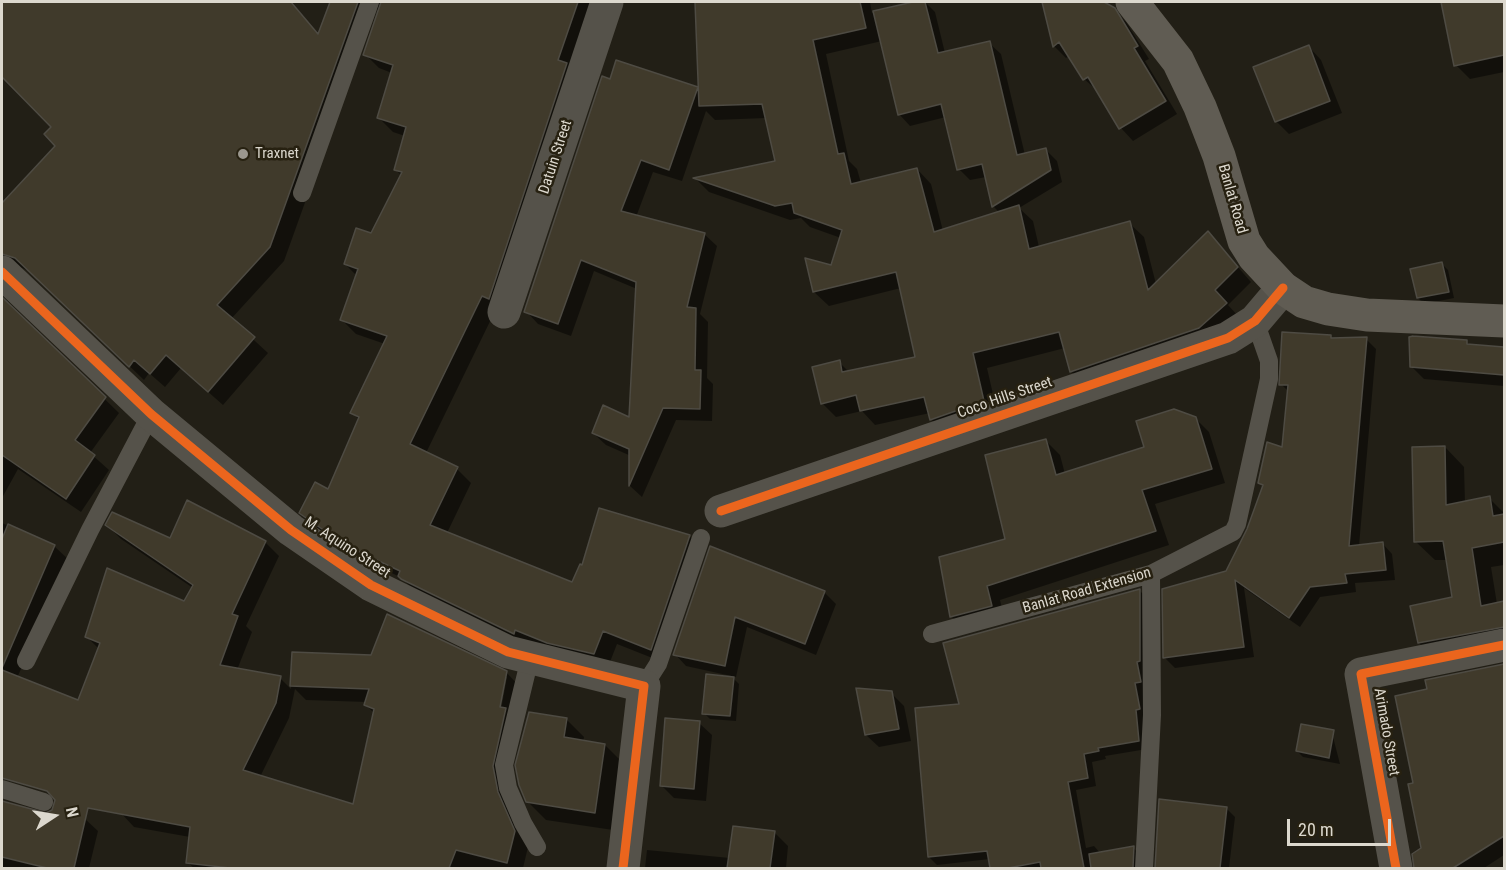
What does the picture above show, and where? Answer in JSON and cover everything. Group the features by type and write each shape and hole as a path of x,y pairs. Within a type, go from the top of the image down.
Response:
{"street":[{"name":"Datuin Street","path":"504,312 608,2"},
{"name":"Banlat Road","path":"1132,2 1178,61 1200,107 1219,156 1244,241 1254,257 1283,288 1304,302 1328,309 1367,315 1504,321"},
{"name":"M. Aquino Street","path":"2,272 151,414 291,530 370,585 508,652 644,686"},
{"name":"Coco Hills Street","path":"721,511 1228,338 1255,321 1283,288"},
{"name":"Arimado Street","path":"1396,868 1361,674 1504,645"},
{"path":"623,868 644,686"}],"lane":[{"path":"302,193 370,2"},
{"name":"Banlat Road Extension","path":"932,634 1151,574 1227,535 1238,524 1269,379 1269,361 1265,344 1255,321"},
{"path":"26,661 90,530 151,414"},
{"path":"644,686 658,664 701,538"},
{"path":"1144,868 1152,715 1151,574"},
{"path":"530,658 504,765 508,788 523,823 537,847"},
{"path":"2,789 44,802"}],"building":[{"path":"2,2 291,2 318,34 330,2 358,2 270,247 217,305 255,337 208,392 166,355 150,374 134,360 129,367 15,258 2,254 2,203 55,146 44,134 51,127 2,77"},
{"path":"381,2 578,2 558,60 567,63 489,299 482,296 410,444 458,467 430,525 572,582 580,564 582,565 599,508 690,535 651,650 603,631 594,654 547,643 515,630 514,634 401,579 398,576 400,571 345,545 299,513 315,482 328,489 359,417 350,413 387,336 340,320 358,269 344,264 356,228 371,233 402,172 394,170 406,127 377,118 393,65 363,55"},
{"path":"695,2 860,2 866,28 813,40 838,154 844,153 851,184 917,168 934,232 1019,205 1029,249 1130,221 1148,290 1208,231 1238,267 1215,290 1227,303 1199,328 1070,372 1059,332 973,353 984,401 930,420 924,397 860,411 856,395 821,404 812,367 840,360 842,372 915,357 896,272 813,292 805,258 831,265 842,230 794,213 792,203 775,206 693,178 775,161 762,104 699,106"},
{"path":"913,2 925,2 938,53 990,41 1017,155 1046,148 1051,170 992,207 982,164 957,170 941,104 898,115 873,11"},
{"path":"1042,2 1104,2 1115,8 1138,46 1134,48 1166,101 1119,129 1088,77 1083,80 1059,42 1053,47"},
{"path":"1441,2 1504,2 1504,55 1454,66"},
{"path":"1309,45 1330,101 1275,122 1253,67"},
{"path":"616,60 698,87 669,170 641,160 621,211 705,233 687,307 696,308 695,370 701,370 700,409 663,408 629,486 629,449 592,433 603,405 629,417 636,282 581,260 558,324 524,312 602,76 610,79"},
{"path":"1442,262 1449,292 1417,298 1410,269"},
{"path":"2,297 106,397 75,440 95,455 66,499 2,455"},
{"path":"1282,332 1331,335 1331,338 1367,337 1349,546 1383,542 1386,570 1345,574 1347,583 1310,587 1289,618 1235,580 1244,647 1163,658 1162,589 1226,571 1247,529 1263,485 1258,483 1267,442 1282,447 1288,385 1279,385"},
{"path":"1409,337 1467,340 1467,344 1504,347 1504,375 1410,367"},
{"path":"1174,409 1196,417 1212,469 1142,490 1156,531 987,586 992,606 950,617 939,557 1005,539 985,455 1046,439 1056,475 1144,447 1136,421"},
{"path":"1445,446 1446,505 1490,496 1493,516 1504,514 1504,542 1472,548 1481,606 1504,601 1504,627 1418,643 1410,606 1452,597 1443,541 1414,542 1412,447"},
{"path":"187,500 266,541 232,614 238,616 220,665 281,676 276,703 243,770 353,804 374,709 364,705 369,689 290,686 292,652 371,655 387,614 507,671 500,707 506,708 493,766 498,792 515,831 507,863 456,850 449,868 230,868 186,863 190,827 88,808 74,868 47,868 2,857 2,801 46,813 52,810 55,800 47,791 2,778 2,670 78,700 100,643 85,637 107,568 184,601 193,585 105,525 112,512 170,538"},
{"path":"8,524 55,545 2,668 2,539"},
{"path":"710,546 825,591 805,644 735,617 725,666 673,655"},
{"path":"1140,589 1140,661 1137,662 1141,682 1135,683 1140,709 1136,710 1139,741 1098,748 1099,751 1084,754 1088,778 1068,782 1084,868 1041,868 1040,862 1008,868 990,868 987,851 928,857 915,708 959,704 943,643"},
{"path":"1504,664 1504,836 1453,868 1414,868 1412,854 1421,848 1408,784 1413,783 1395,696 1427,689 1425,680"},
{"path":"706,674 734,677 730,716 702,714"},
{"path":"856,688 892,691 899,729 865,735"},
{"path":"529,712 567,718 564,737 605,744 595,813 526,802 519,785 515,765"},
{"path":"665,718 700,721 694,789 660,786"},
{"path":"1301,724 1334,730 1329,758 1296,751"},
{"path":"1159,799 1227,807 1220,868 1155,868"},
{"path":"733,826 775,831 770,868 727,868"},
{"path":"1134,846 1133,868 1091,868 1089,854"}],"cycle path":[{"path":"2,272 151,414 291,530 371,585 508,652 644,686 623,868"},
{"path":"721,511 1228,338 1255,321 1283,288"},
{"path":"1396,868 1361,674 1504,645"}],"place":[{"name":"Traxnet","path":"243,154"}]}
